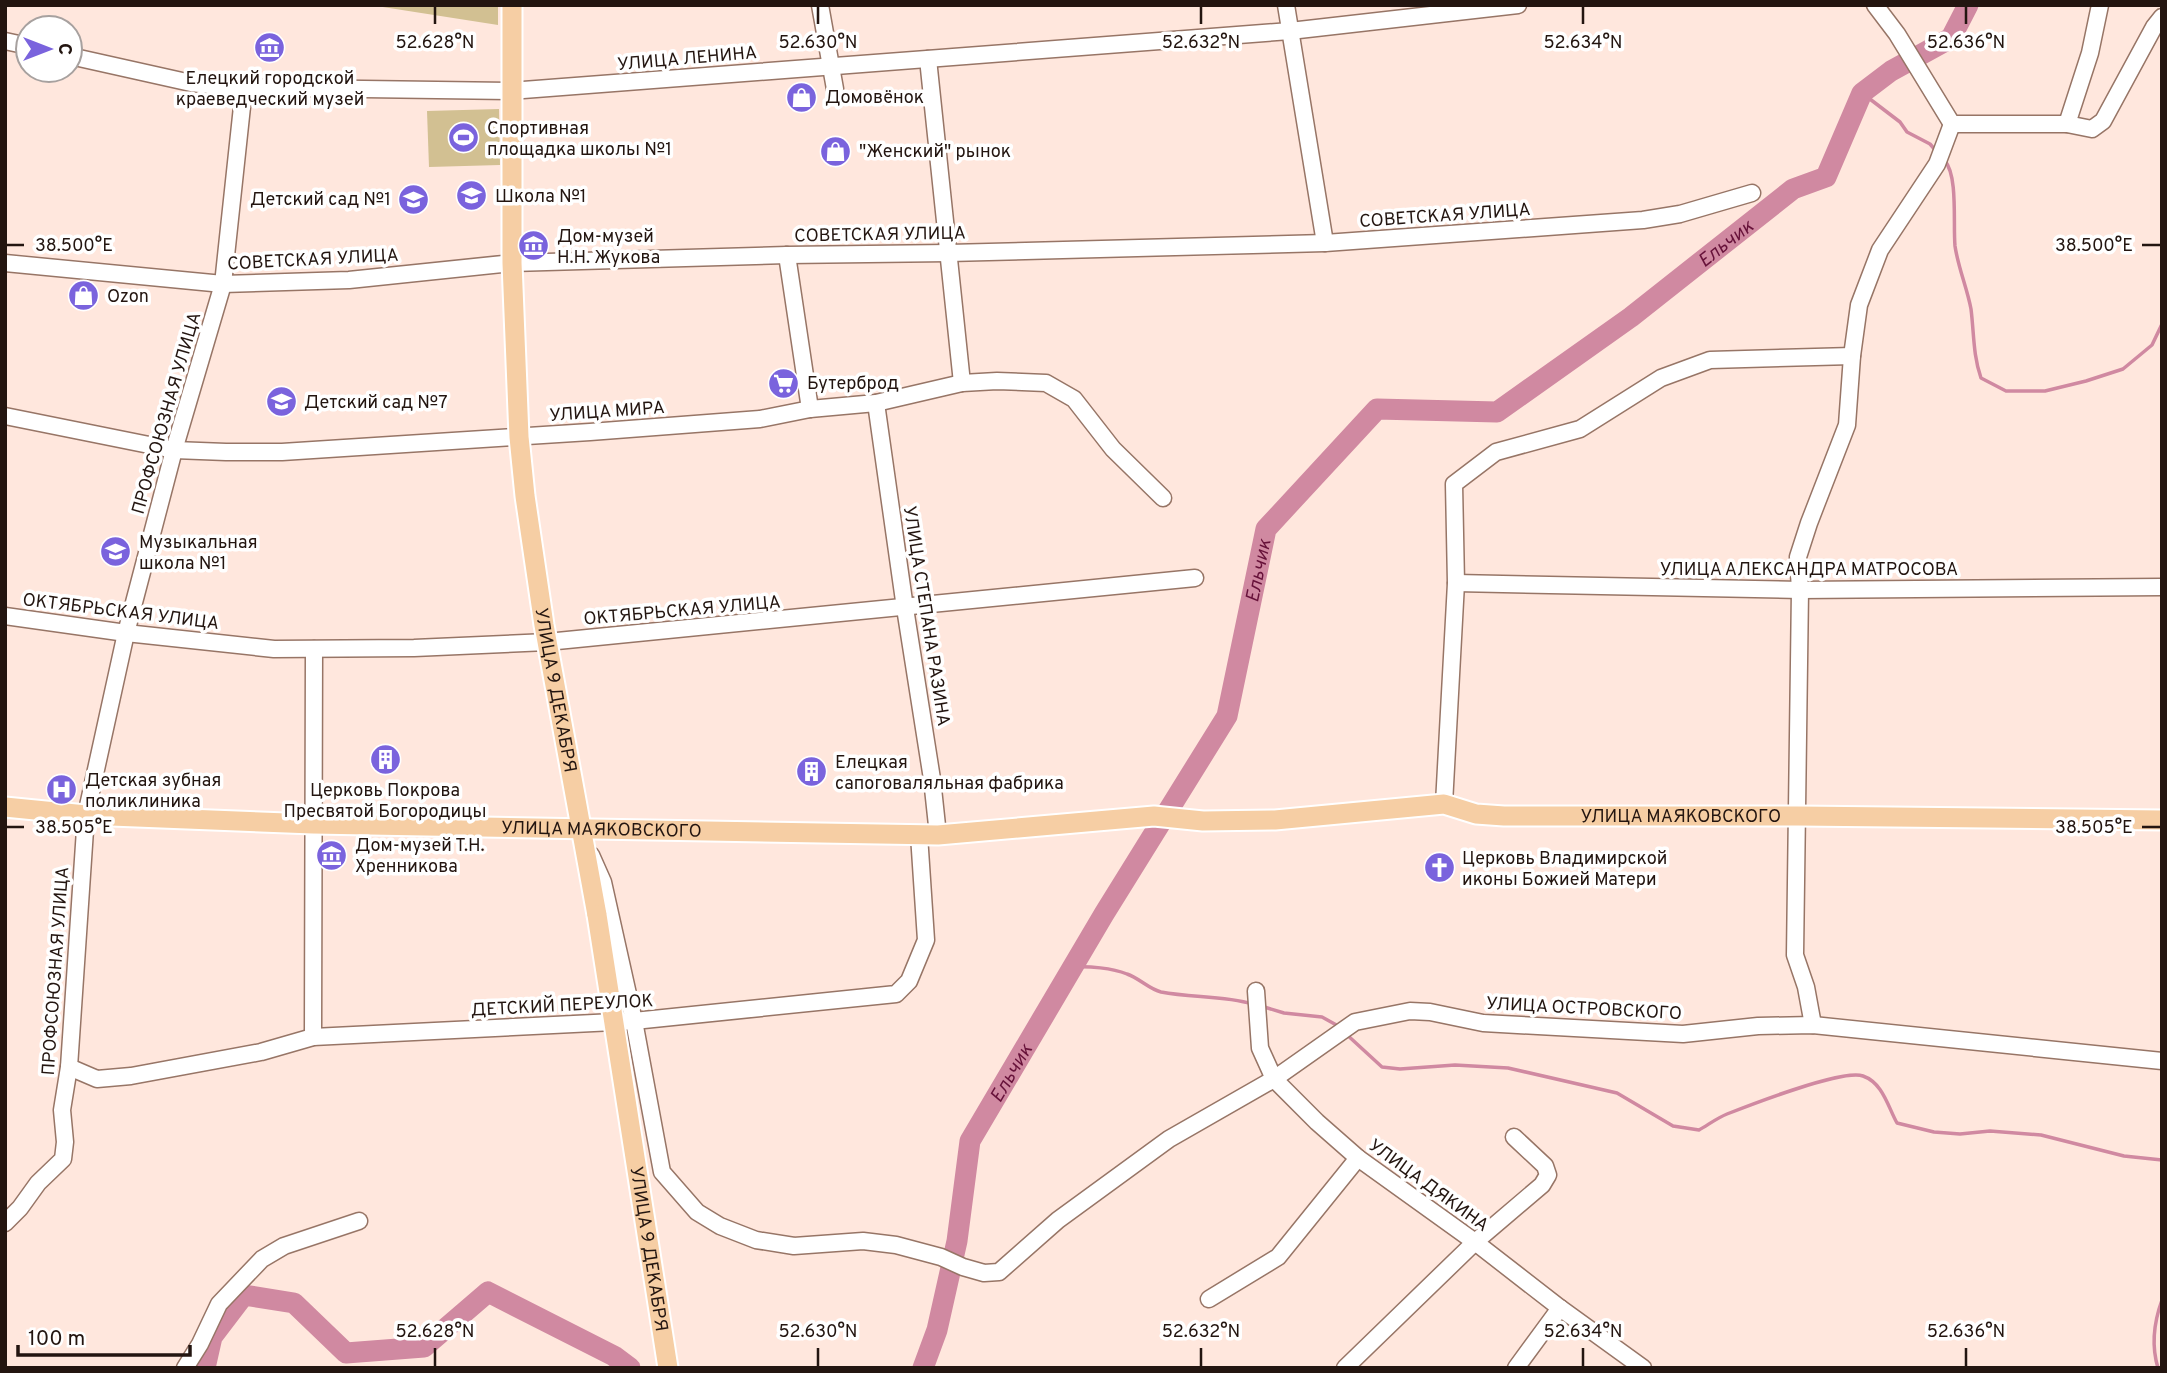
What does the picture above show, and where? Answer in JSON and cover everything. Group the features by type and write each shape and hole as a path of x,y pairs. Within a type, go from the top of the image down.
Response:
{"main road":[{"name":"УЛИЦА 9 ДЕКАБРЯ","path":"512,5 512,263 519,437 525,496 547,642 597,915 668,1368"},
{"name":"УЛИЦА МАЯКОВСКОГО","path":"5,807 86,815 583,834 929,835 1154,816 1203,821 1275,820 1444,804 1476,814 1504,816 2162,820"}],"street":[{"path":"820,5 835,89"},
{"path":"1286,5 1325,243"},
{"name":"УЛИЦА ЛЕНИНА","path":"84,59 191,82 244,88 510,91 1290,31 1518,5"},
{"path":"1813,1025 1807,988 1795,955 1800,590 1798,557 1847,425 1859,305 1880,250 1937,164 1951,124 1897,34 1875,5"},
{"path":"2067,124 2090,52 2100,5"},
{"path":"1951,124 2067,124 2092,129 2103,121 2154,27 2162,18"},
{"path":"928,59 962,383"},
{"name":"ПРОФСОЮЗНАЯ УЛИЦА","path":"5,1223 38,1183 63,1159 65,1142 62,1110 69,1067 86,815 126,633 174,450 223,284 244,88"},
{"name":"СОВЕТСКАЯ УЛИЦА","path":"5,263 223,284 349,280 512,263 1325,243 1643,220 1680,214 1752,193"},
{"path":"787,255 810,409"},
{"path":"1444,804 1456,583 1454,484 1496,452 1580,429 1661,378 1710,360 1852,356"},
{"name":"УЛИЦА МИРА","path":"5,416 174,450 282,452 760,419 810,409 876,403 962,383 1046,383 1074,399 1112,449 1163,498"},
{"name":"УЛИЦА СТЕПАНА РАЗИНА","path":"876,403 932,779 929,835"},
{"name":"ОКТЯБРЬСКАЯ УЛИЦА","path":"5,616 126,633 274,649 414,648 547,642 1195,578"},
{"name":"УЛИЦА АЛЕКСАНДРА МАТРОСОВА","path":"1456,583 1800,590 2162,587"},
{"path":"313,1037 314,649"},
{"name":"УЛИЦА ОСТРОВСКОГО","path":"583,834 603,882 635,1021 662,1172 697,1212 720,1226 756,1240 794,1246 863,1241 896,1245 941,1257 984,1273 999,1272 1058,1220 1169,1139 1274,1079 1355,1022 1410,1011 1430,1012 1483,1023 1683,1034 1758,1026 1813,1025 2162,1061"},
{"name":"ДЕТСКИЙ ПЕРЕУЛОК","path":"69,1067 97,1079 131,1076 261,1052 313,1037 635,1021 896,994 909,981 926,940 929,835"},
{"name":"УЛИЦА ДЯКИНА","path":"1256,991 1260,1048 1274,1079 1317,1122 1358,1158 1643,1368"},
{"path":"1345,1368 1475,1242 1542,1185 1548,1175 1545,1166 1514,1137"},
{"path":"1209,1299 1278,1257 1358,1158"},
{"path":"185,1368 200,1345 219,1304 262,1259 284,1246 359,1221"},
{"path":"1516,1368 1560,1308"}],"shaded area":[{"path":"370,5 498,5 498,25"},
{"name":"Спортивная площадка школы №1","path":"499,109 500,165 429,167 427,111"}],"waterway":[{"name":"Ельчик","path":"923,1368 937,1330 957,1241 970,1141 1104,914 1227,716 1266,529 1377,409 1497,412 1631,317 1793,189 1826,177 1862,93 1891,71 1951,38 1968,5"},
{"path":"1862,93 1900,122 1907,132 1930,144 1937,152"},
{"path":"1945,161 1952,178 1955,246 1971,309 1975,352 1981,378 2006,391 2045,391 2086,381 2123,369 2152,345 2162,324"},
{"path":"1073,967 1121,972 1161,992 1253,1004"},
{"path":"1261,1006 1284,1013 1322,1017 1340,1027"},
{"path":"1345,1033 1382,1067 1400,1069 1455,1065 1508,1068 1617,1093 1673,1126 1699,1130 1723,1116 1775,1096 1852,1075 1863,1076 1875,1084 1897,1123 1934,1132 1960,1134 1990,1131 2041,1135 2124,1156 2162,1160"},
{"name":"Ельчик","path":"205,1368 212,1337 244,1295 294,1303 346,1353 424,1347 488,1292 614,1356 630,1368"},
{"path":"2158,1368 2154,1334 2162,1300"}],"place":[{"name":"Елецкий городской краеведческий музей","path":"270,47"},
{"name":"Домовёнок","path":"802,97"},
{"name":"Спортивная площадка школы №1","path":"464,138"},
{"name":"\"Женский\" рынок","path":"836,151"},
{"name":"Школа №1","path":"472,196"},
{"name":"Детский сад №1","path":"414,199"},
{"name":"Дом-музей Н.Н. Жукова","path":"534,246"},
{"name":"Ozon","path":"84,296"},
{"name":"Бутерброд","path":"784,383"},
{"name":"Детский сад №7","path":"281,402"},
{"name":"Музыкальная школа №1","path":"116,552"},
{"name":"Церковь Покрова Пресвятой Богородицы","path":"385,759"},
{"name":"Елецкая сапоговаляльная фабрика","path":"812,772"},
{"name":"Детская зубная поликлиника","path":"62,790"},
{"name":"Дом-музей Т.Н. Хренникова","path":"332,855"},
{"name":"Церковь Владимирской иконы Божией Матери","path":"1439,868"}]}
